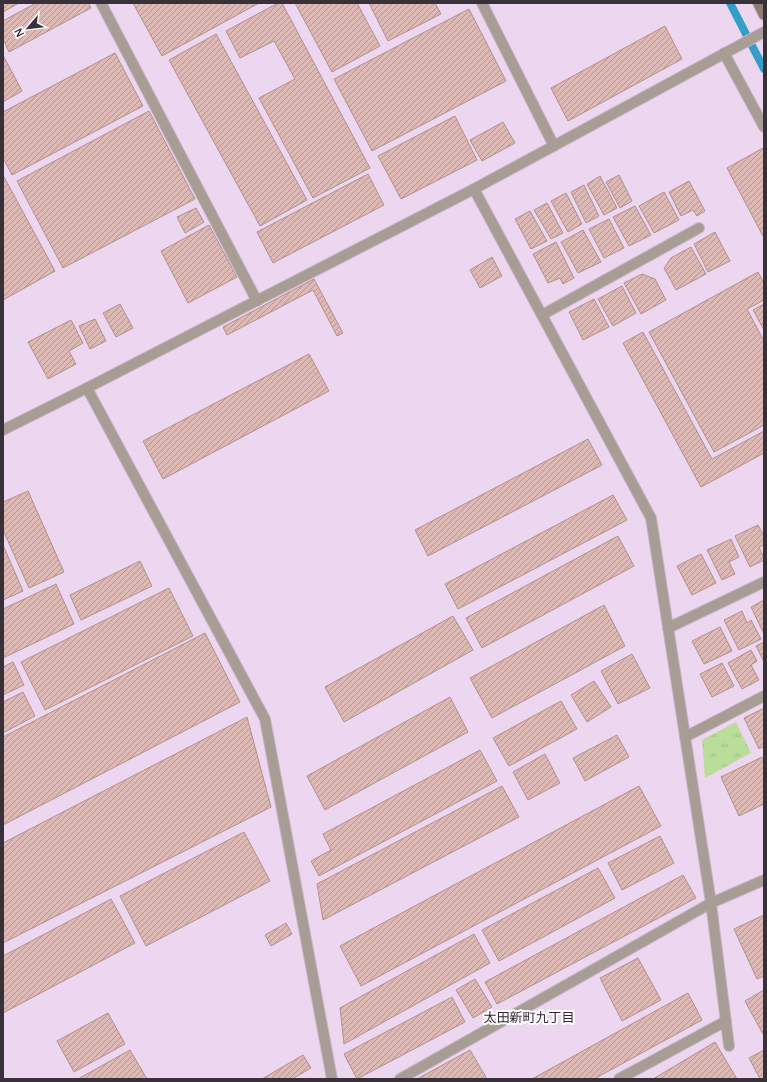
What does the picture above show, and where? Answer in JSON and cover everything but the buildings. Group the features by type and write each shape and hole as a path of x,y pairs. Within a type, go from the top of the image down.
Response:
{"main road":[{"path":"758,3 764,16"}],"street":[{"path":"101,3 257,301"},
{"path":"482,3 554,146"},
{"path":"3,430 474,189 764,32"},
{"path":"724,53 764,127"},
{"path":"474,189 651,518 711,903 729,1046"},
{"path":"542,316 699,228"},
{"path":"87,388 265,719 332,1079"},
{"path":"668,628 764,582"},
{"path":"685,737 764,696"},
{"path":"400,1079 711,903 764,880"},
{"path":"619,1079 726,1021"}],"green space":[{"path":"736,722 751,753 705,778 702,740"}],"waterway":[{"path":"730,3 764,69"}],"district":[{"name":"太田新町九丁目","path":"529,1017"}]}
